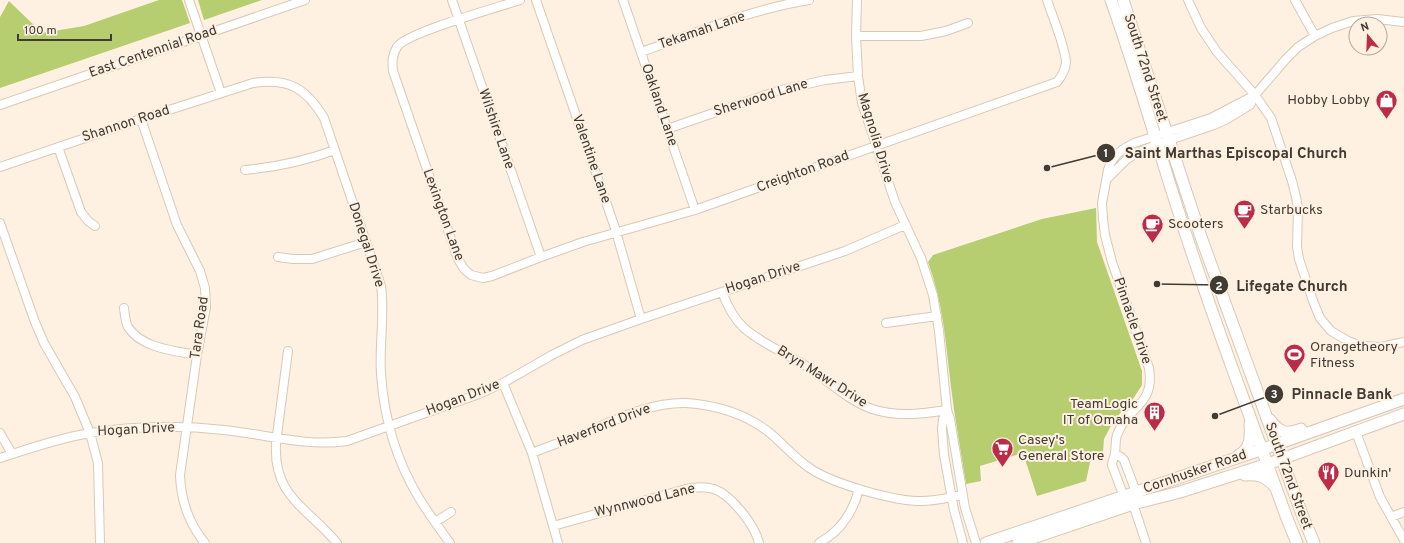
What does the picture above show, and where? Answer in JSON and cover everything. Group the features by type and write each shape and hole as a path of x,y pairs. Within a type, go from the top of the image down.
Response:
{"main road":[{"name":"South 72nd Street","path":"1112,0 1129,49 1179,215 1247,408 1297,543"},
{"name":"South 72nd Street","path":"1123,0 1201,237 1314,543"},
{"path":"1266,415 1278,429 1288,433 1404,393"},
{"name":"Cornhusker Road","path":"986,543 1124,497 1404,399"},
{"path":"1228,461 1242,453 1249,445 1251,436 1247,408"},
{"name":"Cornhusker Road","path":"1018,543 1133,504 1180,492 1268,464 1404,414"},
{"path":"1294,492 1292,472 1294,462 1310,449"},
{"path":"1232,475 1261,475 1269,479 1276,488"}],"street":[{"path":"189,0 220,93"},
{"name":"East Centennial Road","path":"0,105 305,0"},
{"name":"Wilshire Lane","path":"452,0 541,257"},
{"path":"458,20 520,0"},
{"name":"Valentine Lane","path":"536,0 616,232 641,318"},
{"name":"Oakland Lane","path":"623,0 695,210"},
{"name":"Tekamah Lane","path":"641,52 744,16 789,3 809,0"},
{"name":"Magnolia Drive","path":"858,0 856,36 858,76 862,104 895,202 921,258 933,294 937,316 947,410"},
{"name":"Creighton Road","path":"474,276 483,278 492,276 541,257 616,232 695,210 1057,82 1064,74 1066,62 1047,0"},
{"path":"1188,0 1201,28 1217,52 1255,95 1271,118 1292,181 1298,208 1297,247 1299,259 1320,318 1331,331 1356,344 1381,347 1404,342"},
{"path":"1295,0 1316,36"},
{"name":"Pinnacle Drive","path":"1124,497 1112,465 1112,460 1115,454 1117,434 1128,417 1142,403 1147,395 1150,388 1151,378 1149,368 1122,295 1105,235 1102,203 1107,179 1127,159 1143,150 1156,140 1227,119 1250,105 1255,95 1286,59 1298,47 1316,36 1332,28 1354,21 1377,19 1404,22"},
{"name":"Lexington Lane","path":"458,20 405,39 397,46 392,58 393,71 458,259 464,269 474,276"},
{"path":"856,36 921,36 946,32 968,23"},
{"name":"Sherwood Lane","path":"667,129 777,91 824,80 858,76"},
{"name":"Donegal Drive","path":"253,83 266,81 281,82 296,87 315,103 324,118 381,286 383,300 380,353 381,374 385,409 394,446 403,468 419,498 450,543"},
{"name":"Shannon Road","path":"0,167 253,83"},
{"name":"Tara Road","path":"142,119 177,225 200,270 205,288 206,307 197,355 180,469 181,491 189,518 205,543"},
{"path":"58,147 81,212 88,221 95,226"},
{"path":"245,170 280,166 307,160 335,150"},
{"path":"0,223 35,322 44,343 75,397 90,433 98,463 100,543"},
{"name":"Hogan Drive","path":"0,458 38,445 90,433 136,428 225,430 311,443 347,441 457,403 503,383 582,340 641,318 845,252 905,225"},
{"path":"278,257 312,259 366,242"},
{"name":"Bryn Mawr Drive","path":"722,292 731,312 744,328 807,366 849,398 860,404 871,409 894,414 947,410"},
{"path":"124,308 128,326 144,341 163,349 197,355"},
{"path":"886,323 937,316"},
{"path":"288,351 276,438 276,467 284,488 337,543"},
{"path":"503,383 532,453 558,543"},
{"name":"Haverford Drive","path":"532,453 648,408 672,404 699,404 722,409 752,421 769,432 812,469 830,478 859,489 898,500 929,501 962,495"},
{"path":"947,410 950,419 962,495 976,543"},
{"path":"947,410 943,419 942,429 945,462 963,543"},
{"path":"1356,432 1380,497 1404,540"},
{"path":"0,433 12,454"},
{"path":"1115,454 1124,460 1136,492 1136,498 1133,504 1146,543"},
{"name":"Wynnwood Lane","path":"553,526 699,486 714,489 736,505 752,527 759,543"},
{"path":"819,543 841,527 849,517 856,502 859,489"},
{"path":"1124,497 1127,501 1133,504"},
{"path":"436,522 451,512"},
{"path":"1390,517 1404,512"}],"green space":[{"path":"159,0 182,0 190,23 0,88 0,17 9,1 42,33 84,26"},
{"path":"198,0 262,0 204,20"},
{"path":"1096,208 1097,242 1142,371 1142,385 1133,399 1114,420 1104,439 1103,452 1091,458 1086,481 1037,496 1023,453 980,466 981,481 966,484 941,308 928,262 933,255 1042,219"}],"place":[{"name":"Hobby Lobby","path":"1386,120"},
{"name":"Saint Marthas Episcopal Church","path":"1047,168"},
{"name":"Starbucks","path":"1245,230"},
{"name":"Scooters","path":"1152,244"},
{"name":"Lifegate Church","path":"1157,284"},
{"name":"Orangetheory Fitness","path":"1294,374"},
{"name":"Pinnacle Bank","path":"1215,416"},
{"name":"TeamLogic IT of Omaha","path":"1154,432"},
{"name":"Casey's General Store","path":"1003,468"},
{"name":"Dunkin'","path":"1328,492"}]}
